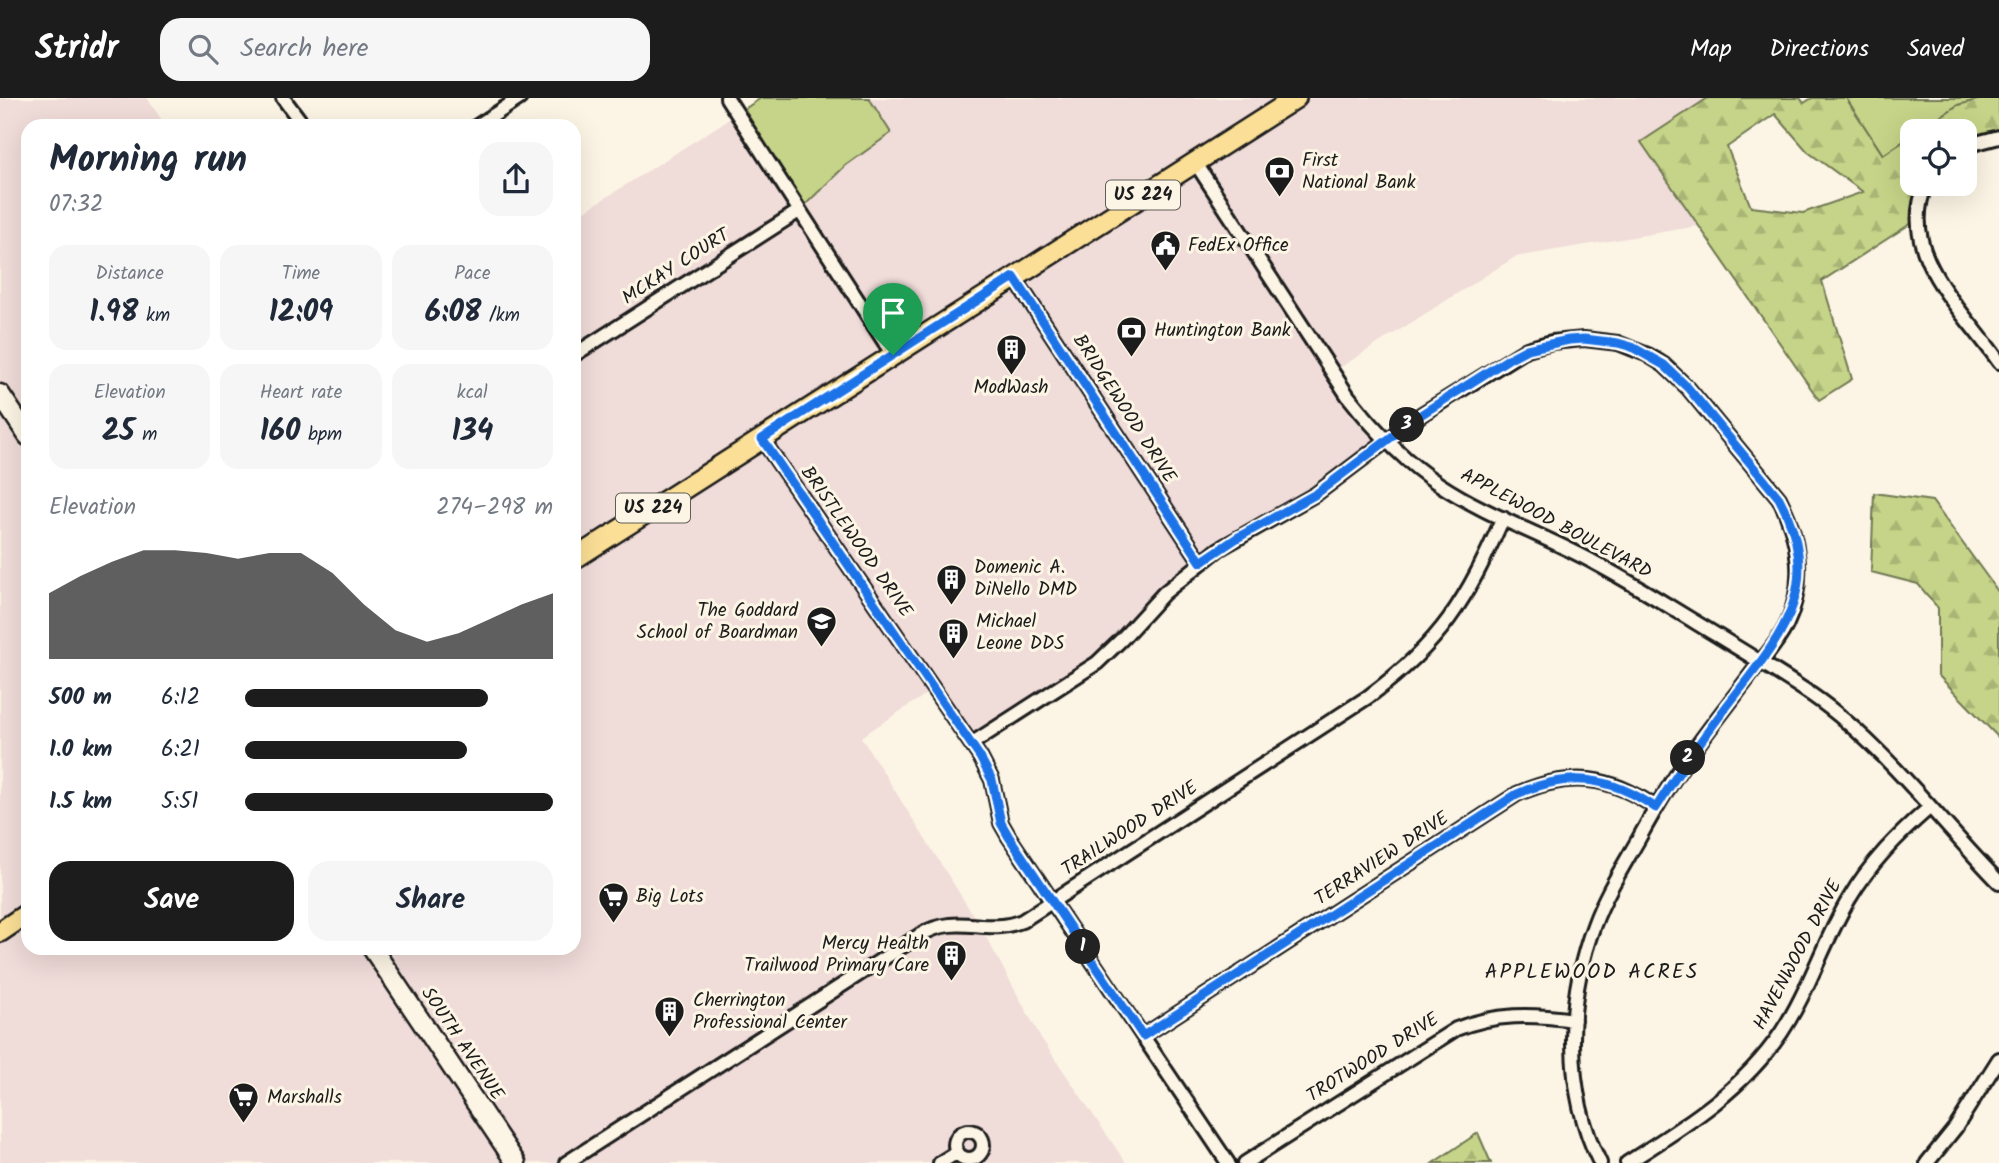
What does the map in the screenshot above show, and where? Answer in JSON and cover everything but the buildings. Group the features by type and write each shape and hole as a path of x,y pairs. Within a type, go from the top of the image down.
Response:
{"main road":[{"name":"US 224","path":"581,555 1296,98"},
{"path":"0,394 21,426"},
{"path":"0,932 21,918"},
{"name":"SOUTH AVENUE","path":"377,955 516,1163"}],"street":[{"path":"283,98 299,119"},
{"path":"488,119 520,98"},
{"path":"727,98 893,355"},
{"path":"1977,143 1999,137"},
{"name":"APPLEWOOD BOULEVARD","path":"1195,162 1348,396 1368,421 1409,462 1438,484 1595,563 1760,662 1838,713 1999,882"},
{"path":"1922,196 1917,219 1924,256 1945,290 1999,362"},
{"name":"MCKAY COURT","path":"581,351 799,211"},
{"name":"BRIDGEWOOD DRIVE","path":"1014,277 1201,562"},
{"path":"971,744 1097,663 1164,593 1201,562 1237,538 1316,494 1441,401 1527,349 1552,342 1592,340 1632,347 1656,360 1688,388 1779,498 1790,519 1799,567 1795,598 1786,625 1695,748 1656,808 1611,888 1594,925 1580,974 1574,1020 1574,1058 1580,1101 1600,1163"},
{"name":"BRISTLEWOOD DRIVE","path":"762,439 971,744 992,780 1005,831 1228,1163"},
{"name":"TRAILWOOD DRIVE","path":"566,1163 929,930 957,923 989,927 1007,926 1022,921 1368,697 1399,674 1432,642 1479,572 1503,518"},
{"name":"TERRAVIEW DRIVE","path":"1143,1036 1525,790 1560,780 1595,780 1626,789 1656,808"},
{"name":"HAVENWOOD DRIVE","path":"1627,1163 1714,1106 1759,1062 1798,1005 1839,917 1858,884 1889,845 1929,808"},
{"name":"TROTWOOD DRIVE","path":"1245,1163 1456,1028 1482,1019 1511,1015 1574,1020"},
{"path":"1927,1163 1956,1127 1999,1059"},
{"path":"940,1163 956,1153"}],"shaded area":[{"path":"0,98 147,98 161,119 21,119 21,955 581,955 581,214 737,114 799,210 845,166 891,133 869,98 1708,98 1641,142 1698,226 1515,257 1333,372 1387,441 1352,469 1218,549 1122,640 971,744 934,689 861,737 980,926 1041,1038 1126,1163 0,1163"}],"green space":[{"path":"761,98 869,98 891,133 845,166 799,211 737,114"},
{"path":"1708,98 1800,98 1804,103 1812,98 1846,98 1883,155 1900,144 1900,196 1923,196 1918,219 1822,281 1852,379 1819,400 1641,142","holes":["1775,114 1808,152 1863,192 1803,213 1751,207 1727,147"]},
{"path":"1846,98 1985,98 1958,105 1937,119 1900,119 1900,144 1883,155"},
{"path":"1985,98 1999,98 1999,137 1977,143 1977,119 1937,119 1958,105"},
{"path":"1874,493 1932,501 1999,593 1999,738 1938,675 1938,608 1918,584 1871,572"},
{"path":"1478,1133 1491,1163 1433,1163"}],"place":[{"name":"First National Bank","path":"1279,199"},
{"name":"FedEx Office","path":"1165,273"},
{"name":"Huntington Bank","path":"1131,358"},
{"name":"ModWash","path":"1011,376"},
{"name":"Domenic A. DiNello DMD","path":"951,606"},
{"name":"The Goddard School of Boardman","path":"821,649"},
{"name":"Michael Leone DDS","path":"953,660"},
{"name":"Big Lots","path":"613,924"},
{"name":"Mercy Health Trailwood Primary Care","path":"952,982"},
{"name":"Cherrington Professional Center","path":"670,1039"},
{"name":"Marshalls","path":"244,1125"}],"district":[{"name":"APPLEWOOD ACRES","path":"1592,972"}],"route":[{"path":"1014,277 1201,562 1237,538 1316,494 1422,414 1527,349 1552,342 1584,339 1618,343 1632,347 1664,365 1688,388 1779,498 1790,519 1797,545 1799,567 1795,598 1786,625 1774,645 1679,770 1656,808 1626,789 1595,780 1560,780 1534,786 1517,794 1143,1036 1009,837 1001,823 992,780 980,757 762,439 893,355 1014,277"}]}
